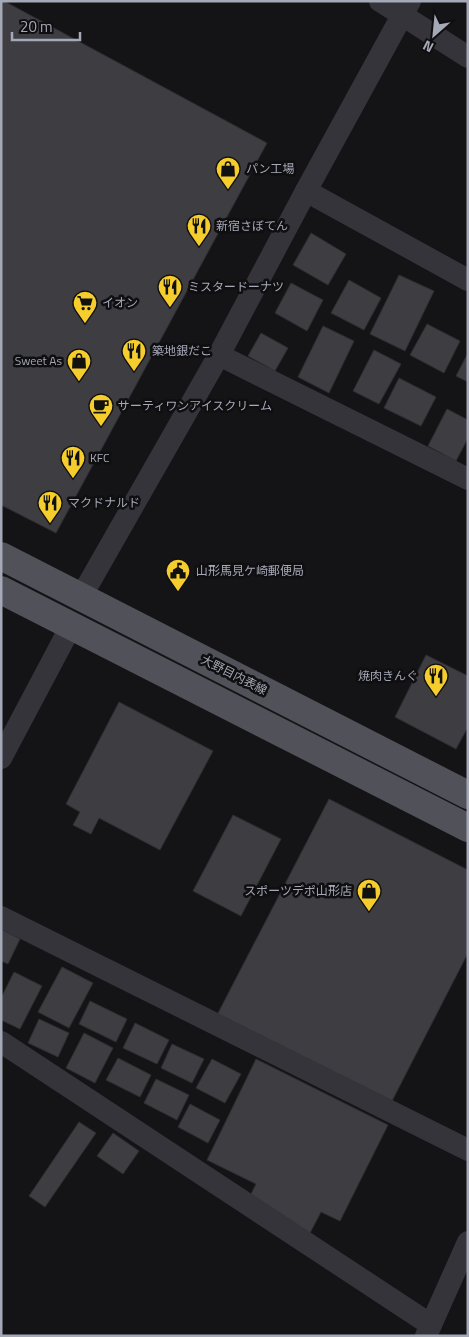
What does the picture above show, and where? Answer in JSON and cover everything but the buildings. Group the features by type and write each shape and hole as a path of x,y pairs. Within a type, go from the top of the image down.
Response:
{"main road":[{"name":"大野目内表線","path":"1,556 468,794"},
{"path":"1,590 468,828"}],"street":[{"path":"380,1 406,8 468,58"},
{"path":"81,597 219,354 406,8"},
{"path":"306,191 468,280"},
{"path":"219,354 468,479"},
{"path":"1,758 70,626"},
{"path":"1,917 468,1150"},
{"path":"1,1042 428,1330 468,1242"}],"place":[{"name":"パン工場","path":"228,190"},
{"name":"新宿さぼてん","path":"199,247"},
{"name":"ミスタードーナツ","path":"170,308"},
{"name":"イオン","path":"85,324"},
{"name":"築地銀だこ","path":"134,372"},
{"name":"Sweet As","path":"79,382"},
{"name":"サーティワンアイスクリーム","path":"101,427"},
{"name":"KFC","path":"73,479"},
{"name":"マクドナルド","path":"50,524"},
{"name":"山形馬見ケ崎郵便局","path":"178,592"},
{"name":"焼肉きんぐ","path":"436,697"},
{"name":"スポーツデポ山形店","path":"369,912"}]}
